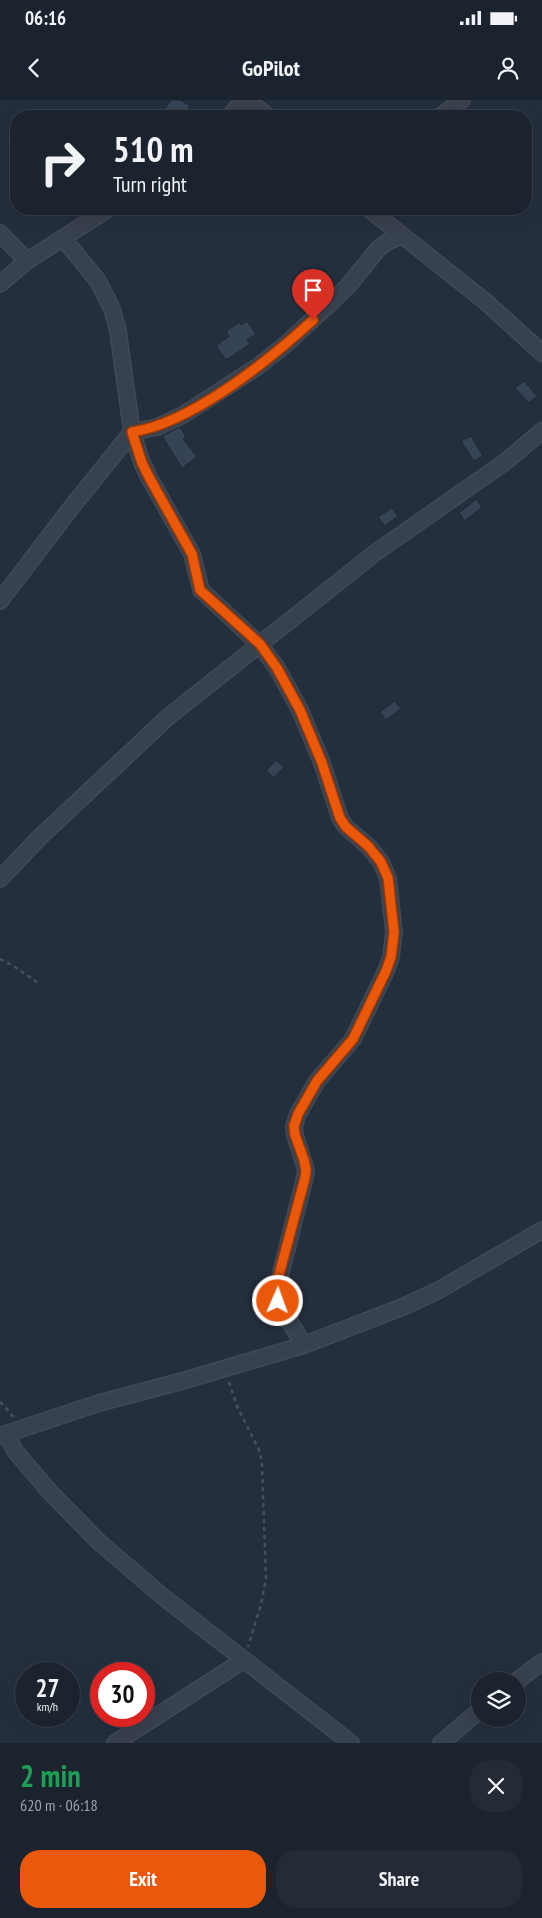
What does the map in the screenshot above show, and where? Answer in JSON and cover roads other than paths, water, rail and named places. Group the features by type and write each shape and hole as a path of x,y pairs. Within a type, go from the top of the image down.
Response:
{"street":[{"path":"236,110 245,100 259,110"},
{"path":"450,110 462,100"},
{"path":"0,284 27,261 99,215"},
{"path":"376,215 486,302 542,353"},
{"path":"0,233 27,261"},
{"path":"0,601 132,432 157,427 183,415 257,367 286,345 348,286 378,248 401,236"},
{"path":"63,238 98,281 112,308 118,330 132,432 142,463 192,554 200,590 260,644 277,668 300,710 322,763 340,818 346,827 368,846 381,862 388,878 394,932 391,957 386,971 353,1039 317,1081 298,1114 294,1126 306,1170 276,1292 278,1301 304,1345"},
{"path":"0,879 39,838 168,717 375,553 505,462 542,430"},
{"path":"351,1743 162,1596 98,1541 50,1492 15,1451 9,1433 99,1403 304,1345 422,1298 507,1252 542,1230"},
{"path":"115,1743 244,1660"},
{"path":"526,1674 542,1662"},
{"path":"441,1743 471,1718"}]}
